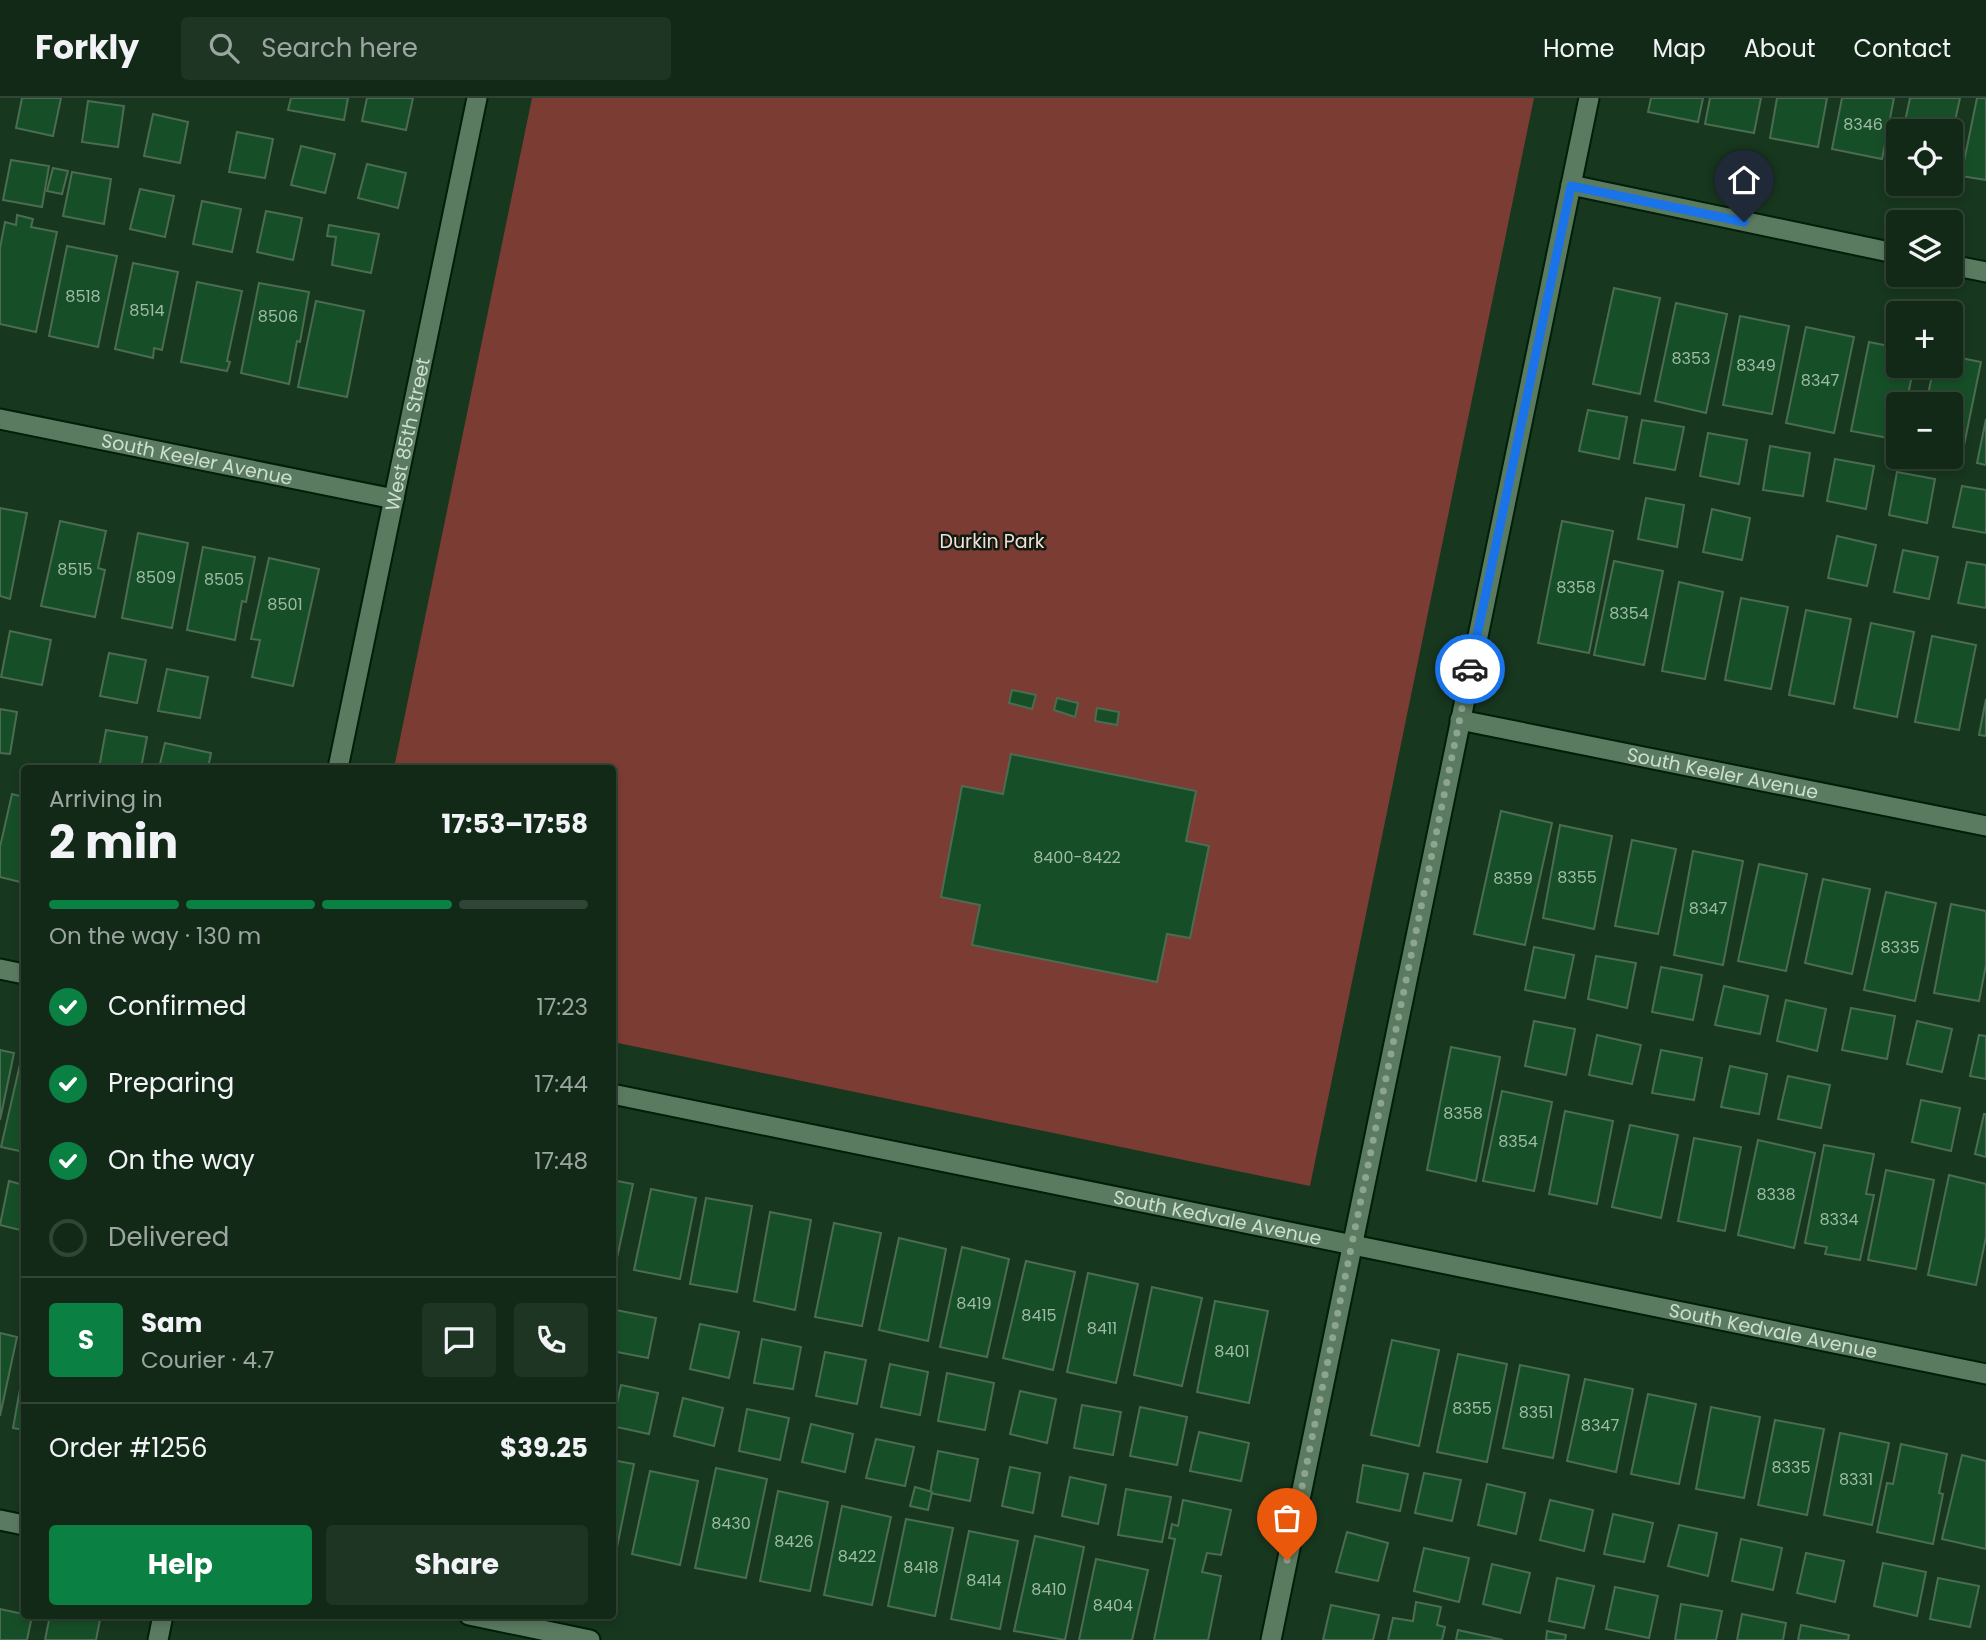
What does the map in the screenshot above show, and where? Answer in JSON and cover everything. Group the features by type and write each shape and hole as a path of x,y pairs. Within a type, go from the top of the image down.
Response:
{"street":[{"name":"West 85th Street","path":"339,765 477,98"},
{"path":"1271,1640 1589,98"},
{"path":"1571,186 1886,251"},
{"path":"1963,267 1986,272"},
{"name":"South Keeler Avenue","path":"0,419 394,499"},
{"name":"South Keeler Avenue","path":"1460,720 1986,826"},
{"path":"0,969 21,973"},
{"name":"South Kedvale Avenue","path":"616,1095 1986,1374"},
{"path":"0,1520 21,1524"},
{"path":"158,1640 162,1619"},
{"path":"488,1619 590,1640"}],"green space":[{"name":"Durkin Park","path":"532,98 1534,98 1310,1186 616,1043 616,765 395,765"}],"building":[{"path":"22,98 61,98 53,136 16,128"},
{"path":"291,98 348,98 344,120 288,110"},
{"path":"367,98 413,98 406,130 362,121"},
{"path":"1651,98 1703,98 1698,122 1648,112"},
{"path":"1710,98 1761,98 1754,133 1705,124"},
{"path":"1777,98 1827,98 1818,147 1770,138"},
{"path":"1842,98 1894,98 1890,119 1886,119 1882,159 1832,149"},
{"path":"1910,98 1960,98 1955,119 1906,119"},
{"path":"1977,98 1986,98 1986,180 1963,176"},
{"path":"88,101 124,106 118,147 82,142"},
{"path":"153,114 188,122 180,163 144,156"},
{"path":"237,132 273,139 265,178 229,172"},
{"path":"301,146 335,154 325,193 291,185"},
{"path":"11,160 49,166 42,207 3,200"},
{"path":"367,164 406,173 398,208 358,198"},
{"path":"53,168 68,171 62,194 47,191"},
{"path":"72,172 111,179 104,224 63,216"},
{"path":"140,189 174,196 165,237 130,229"},
{"path":"202,201 241,209 232,252 193,244"},
{"path":"266,211 302,218 293,260 257,252"},
{"path":"17,215 33,219 31,227 57,232 36,332 0,324 0,248 5,222 16,225"},
{"path":"329,225 379,234 371,273 332,265 336,237 327,236"},
{"path":"67,246 117,256 98,347 49,336"},
{"path":"133,263 178,272 162,350 154,348 153,358 115,349"},
{"path":"197,282 242,291 227,371 181,362"},
{"path":"259,283 309,292 289,384 241,373"},
{"path":"1614,288 1660,298 1640,394 1593,384"},
{"path":"316,301 364,311 347,397 298,387"},
{"path":"1676,303 1727,314 1706,413 1655,401"},
{"path":"1740,316 1789,326 1772,414 1723,405"},
{"path":"1806,327 1854,337 1834,433 1786,423"},
{"path":"1869,342 1886,345 1886,378 1911,378 1909,392 1886,392 1886,438 1851,431"},
{"path":"1963,358 1981,362 1963,450 1963,392 1929,392 1931,378 1963,378"},
{"path":"1588,410 1627,417 1619,459 1579,451"},
{"path":"1986,419 1986,465 1977,463"},
{"path":"1642,420 1684,427 1675,470 1634,463"},
{"path":"1708,433 1747,440 1739,484 1700,476"},
{"path":"1770,446 1810,453 1803,496 1763,490"},
{"path":"1835,459 1874,466 1866,509 1827,501"},
{"path":"1897,472 1935,479 1927,523 1889,515"},
{"path":"1962,486 1986,490 1986,533 1953,527"},
{"path":"1646,498 1684,505 1677,547 1638,539"},
{"path":"0,508 27,513 10,599 0,596"},
{"path":"1712,509 1750,518 1742,560 1703,552"},
{"path":"60,521 106,531 98,568 105,570 95,617 41,606"},
{"path":"1562,521 1613,531 1589,653 1538,643"},
{"path":"138,533 188,543 172,628 122,618"},
{"path":"1837,536 1876,545 1867,586 1828,578"},
{"path":"203,547 255,557 246,602 242,601 235,640 187,630"},
{"path":"1903,550 1938,557 1929,599 1894,592"},
{"path":"269,558 319,569 293,686 252,677 260,640 251,639"},
{"path":"1614,561 1663,571 1644,665 1594,655"},
{"path":"1967,562 1986,565 1986,608 1958,603"},
{"path":"1679,582 1723,592 1705,679 1662,671"},
{"path":"1741,598 1788,607 1771,689 1725,680"},
{"path":"1806,610 1851,619 1834,704 1789,695"},
{"path":"1871,623 1914,632 1897,717 1854,708"},
{"path":"10,631 51,640 42,685 1,677"},
{"path":"1932,636 1976,645 1959,730 1915,722"},
{"path":"109,653 146,660 137,703 100,696"},
{"path":"167,669 208,677 200,718 158,711"},
{"path":"1012,690 1036,695 1032,709 1009,703"},
{"path":"1057,698 1078,703 1075,717 1054,710"},
{"path":"1986,699 1986,736 1979,735"},
{"path":"1097,708 1119,712 1117,725 1095,721"},
{"path":"0,709 17,712 10,754 0,753"},
{"path":"106,730 147,737 142,765 100,765"},
{"path":"165,743 211,753 209,765 160,765"},
{"path":"1011,754 1196,791 1186,841 1209,846 1190,938 1167,934 1157,982 972,945 980,905 941,897 962,786 1003,794"},
{"path":"12,794 21,796 21,882 0,877 0,847"},
{"path":"1501,811 1552,823 1525,945 1474,934"},
{"path":"1560,825 1612,836 1594,929 1543,918"},
{"path":"1632,840 1676,849 1658,934 1615,926"},
{"path":"1693,851 1743,861 1723,965 1674,955"},
{"path":"1759,864 1807,874 1786,971 1738,961"},
{"path":"1823,879 1870,889 1852,974 1805,963"},
{"path":"1886,892 1936,903 1915,1001 1864,990"},
{"path":"1951,904 1986,911 1986,965 1979,1001 1934,993"},
{"path":"1534,947 1574,955 1565,998 1525,990"},
{"path":"1596,956 1636,963 1627,1008 1588,999"},
{"path":"1661,967 1702,975 1693,1020 1652,1012"},
{"path":"1724,986 1768,996 1760,1034 1715,1025"},
{"path":"1786,1000 1826,1009 1817,1051 1777,1041"},
{"path":"1851,1008 1895,1016 1887,1059 1842,1050"},
{"path":"1534,1021 1575,1029 1566,1075 1525,1066"},
{"path":"1917,1021 1952,1029 1942,1072 1907,1064"},
{"path":"1597,1035 1641,1045 1632,1084 1589,1075"},
{"path":"1979,1035 1986,1036 1986,1079 1970,1076"},
{"path":"1451,1047 1500,1057 1476,1181 1427,1170"},
{"path":"0,1050 14,1053 0,1120"},
{"path":"1661,1050 1702,1058 1694,1100 1652,1093"},
{"path":"21,1060 21,1151 1,1147"},
{"path":"1730,1066 1767,1074 1759,1114 1721,1107"},
{"path":"1788,1076 1830,1085 1821,1128 1778,1119"},
{"path":"1502,1091 1552,1102 1534,1191 1483,1181"},
{"path":"1921,1100 1960,1108 1951,1151 1912,1142"},
{"path":"1565,1111 1613,1121 1597,1204 1549,1194"},
{"path":"1986,1114 1986,1157 1975,1154"},
{"path":"1630,1125 1678,1135 1661,1218 1612,1207"},
{"path":"1694,1138 1741,1147 1725,1231 1678,1221"},
{"path":"1758,1140 1815,1153 1794,1248 1738,1235"},
{"path":"1824,1145 1874,1154 1866,1194 1874,1195 1860,1260 1825,1254 1827,1247 1805,1243"},
{"path":"1886,1170 1934,1180 1916,1269 1868,1260"},
{"path":"1949,1175 1986,1184 1986,1237 1976,1285 1928,1275"},
{"path":"9,1181 21,1184 21,1230 0,1225"},
{"path":"616,1181 633,1184 616,1263"},
{"path":"651,1189 696,1198 680,1279 634,1270"},
{"path":"706,1198 752,1206 737,1292 690,1284"},
{"path":"770,1212 811,1220 795,1310 754,1301"},
{"path":"834,1223 881,1233 862,1326 815,1317"},
{"path":"899,1238 946,1249 928,1341 879,1330"},
{"path":"962,1247 1009,1259 987,1357 940,1347"},
{"path":"1026,1261 1075,1272 1053,1370 1003,1358"},
{"path":"1088,1273 1138,1284 1116,1383 1067,1372"},
{"path":"1152,1287 1202,1298 1182,1386 1134,1375"},
{"path":"1215,1301 1268,1311 1249,1403 1197,1392"},
{"path":"616,1310 656,1318 648,1358 616,1352"},
{"path":"700,1324 739,1332 729,1378 690,1369"},
{"path":"0,1333 17,1337 0,1416"},
{"path":"762,1339 801,1347 793,1389 754,1383"},
{"path":"1392,1340 1439,1350 1419,1446 1371,1435"},
{"path":"825,1352 866,1360 857,1404 816,1396"},
{"path":"1458,1354 1507,1364 1487,1462 1437,1452"},
{"path":"890,1364 928,1372 920,1415 881,1407"},
{"path":"1520,1365 1569,1375 1553,1458 1503,1448"},
{"path":"947,1373 994,1383 985,1430 938,1421"},
{"path":"1585,1379 1633,1389 1616,1472 1567,1461"},
{"path":"21,1384 21,1429 13,1428"},
{"path":"621,1385 658,1393 649,1434 616,1427 616,1408"},
{"path":"1020,1391 1056,1399 1047,1443 1010,1434"},
{"path":"1648,1394 1696,1404 1679,1484 1631,1474"},
{"path":"683,1398 723,1408 714,1446 674,1436"},
{"path":"1082,1405 1121,1412 1113,1455 1074,1448"},
{"path":"1140,1407 1187,1417 1177,1465 1130,1456"},
{"path":"1711,1407 1760,1417 1744,1498 1696,1489"},
{"path":"747,1409 789,1418 780,1460 739,1451"},
{"path":"1775,1420 1824,1429 1807,1515 1758,1505"},
{"path":"811,1424 853,1434 845,1472 802,1462"},
{"path":"1199,1432 1249,1443 1241,1481 1190,1471"},
{"path":"1840,1433 1889,1443 1872,1525 1824,1515"},
{"path":"876,1439 914,1447 905,1486 866,1478"},
{"path":"1901,1444 1947,1454 1939,1493 1943,1494 1933,1544 1877,1532 1887,1483 1893,1484"},
{"path":"938,1451 978,1459 970,1501 930,1493"},
{"path":"1962,1455 1986,1461 1986,1549 1942,1539"},
{"path":"616,1461 634,1464 616,1552"},
{"path":"1363,1465 1408,1474 1400,1511 1357,1502"},
{"path":"1010,1467 1040,1473 1033,1513 1002,1506"},
{"path":"716,1468 767,1479 746,1578 695,1568"},
{"path":"650,1471 698,1481 680,1565 632,1554"},
{"path":"1424,1473 1461,1480 1452,1521 1415,1513"},
{"path":"1070,1477 1106,1485 1098,1524 1062,1516"},
{"path":"1487,1484 1525,1493 1516,1534 1478,1525"},
{"path":"915,1487 932,1492 928,1510 910,1506"},
{"path":"1126,1489 1171,1497 1162,1542 1118,1535"},
{"path":"778,1491 828,1502 810,1591 760,1581"},
{"path":"1183,1500 1231,1510 1221,1555 1207,1553 1202,1572 1221,1576 1208,1640 1154,1640 1175,1539 1169,1538 1172,1524 1178,1526"},
{"path":"1550,1500 1593,1510 1584,1551 1540,1540"},
{"path":"842,1506 891,1517 872,1605 824,1595"},
{"path":"1613,1514 1653,1523 1644,1562 1604,1554"},
{"path":"906,1519 953,1528 935,1616 888,1606"},
{"path":"1679,1525 1717,1533 1708,1576 1668,1566"},
{"path":"969,1531 1018,1541 1000,1629 951,1619"},
{"path":"1347,1532 1388,1543 1378,1581 1336,1572"},
{"path":"1035,1536 1084,1547 1065,1640 1014,1631"},
{"path":"1741,1539 1782,1548 1773,1590 1732,1581"},
{"path":"1424,1548 1469,1558 1459,1602 1414,1591"},
{"path":"1806,1553 1844,1561 1835,1602 1797,1593"},
{"path":"1096,1559 1148,1570 1132,1640 1079,1640"},
{"path":"1883,1563 1926,1572 1917,1616 1874,1606"},
{"path":"1492,1564 1530,1573 1520,1613 1483,1604"},
{"path":"1557,1578 1594,1586 1584,1628 1549,1621"},
{"path":"1938,1578 1979,1586 1970,1627 1930,1619"},
{"path":"1615,1587 1658,1596 1649,1638 1606,1629"},
{"path":"1416,1602 1441,1607 1437,1625 1445,1627 1442,1640 1388,1640 1393,1618 1413,1621"},
{"path":"1681,1604 1722,1611 1716,1640 1675,1640"},
{"path":"1331,1605 1379,1615 1373,1640 1323,1640"},
{"path":"0,1609 21,1614 21,1619 31,1619 27,1640 0,1640"},
{"path":"1742,1614 1786,1623 1783,1640 1737,1640"},
{"path":"49,1619 100,1620 96,1640 45,1640"},
{"path":"1801,1625 1849,1635 1848,1640 1798,1640"},
{"path":"1458,1630 1503,1640 1456,1640"},
{"path":"1547,1631 1566,1635 1565,1640 1546,1640"}],"way so far":[{"path":"1287,1560 1470,669"}],"route":[{"path":"1470,669 1571,186 1744,222"}]}
